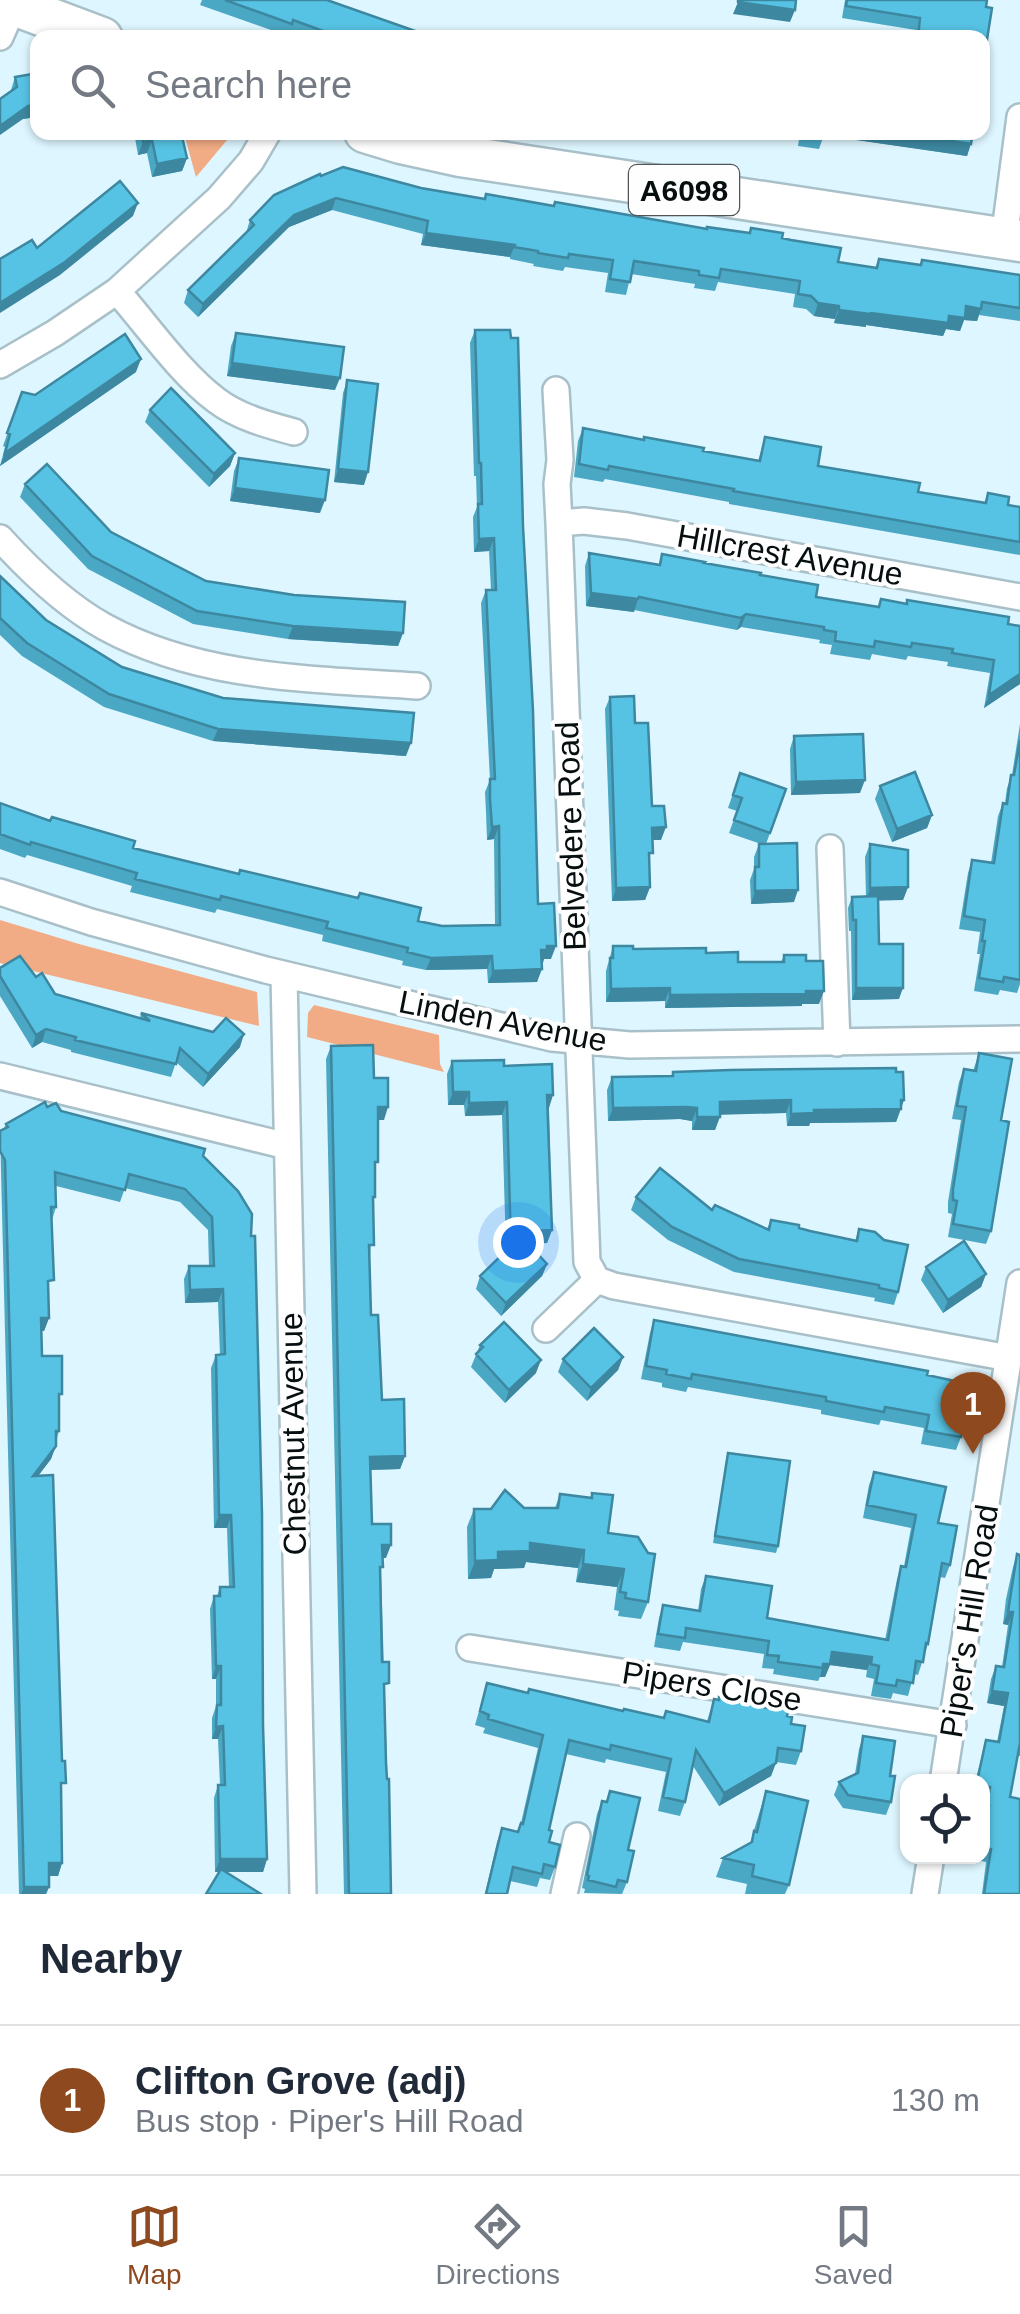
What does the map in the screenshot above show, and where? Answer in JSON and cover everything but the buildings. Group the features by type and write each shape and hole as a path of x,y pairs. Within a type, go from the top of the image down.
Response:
{"main road":[{"path":"5,14 70,30"},
{"name":"A6098","path":"390,140 460,156 1012,240"}],"street":[{"path":"1012,240 1020,117"},
{"path":"0,364 56,333 117,291 219,198 263,140"},
{"path":"117,291 190,376 218,402 260,422 294,432"},
{"name":"Belvedere Road","path":"556,390 587,1262 597,1280"},
{"name":"Hillcrest Avenue","path":"558,523 584,520 627,526 1020,596"},
{"path":"0,538 67,602 104,626 150,648 188,660 276,677 417,686"},
{"path":"830,848 837,1042"},
{"name":"Linden Avenue","path":"0,892 91,922 284,975 524,1032 578,1041 630,1045 1020,1039"},
{"name":"Chestnut Avenue","path":"284,975 303,1894"},
{"path":"0,1076 287,1146"},
{"path":"546,1329 597,1280 1009,1358"},
{"name":"Piper's Hill Road","path":"944,1774 1020,1283"},
{"name":"Pipers Close","path":"470,1648 952,1726"},
{"path":"564,1894 577,1836"},
{"path":"925,1894 930,1864"}],"shaded area":[{"path":"186,140 227,140 196,177"},
{"path":"0,920 257,992 259,1026 0,963"},
{"path":"314,1005 439,1035 444,1072 307,1037 308,1013"}],"place":[{"name":"Clifton Grove (adj)","path":"973,1454"}]}
